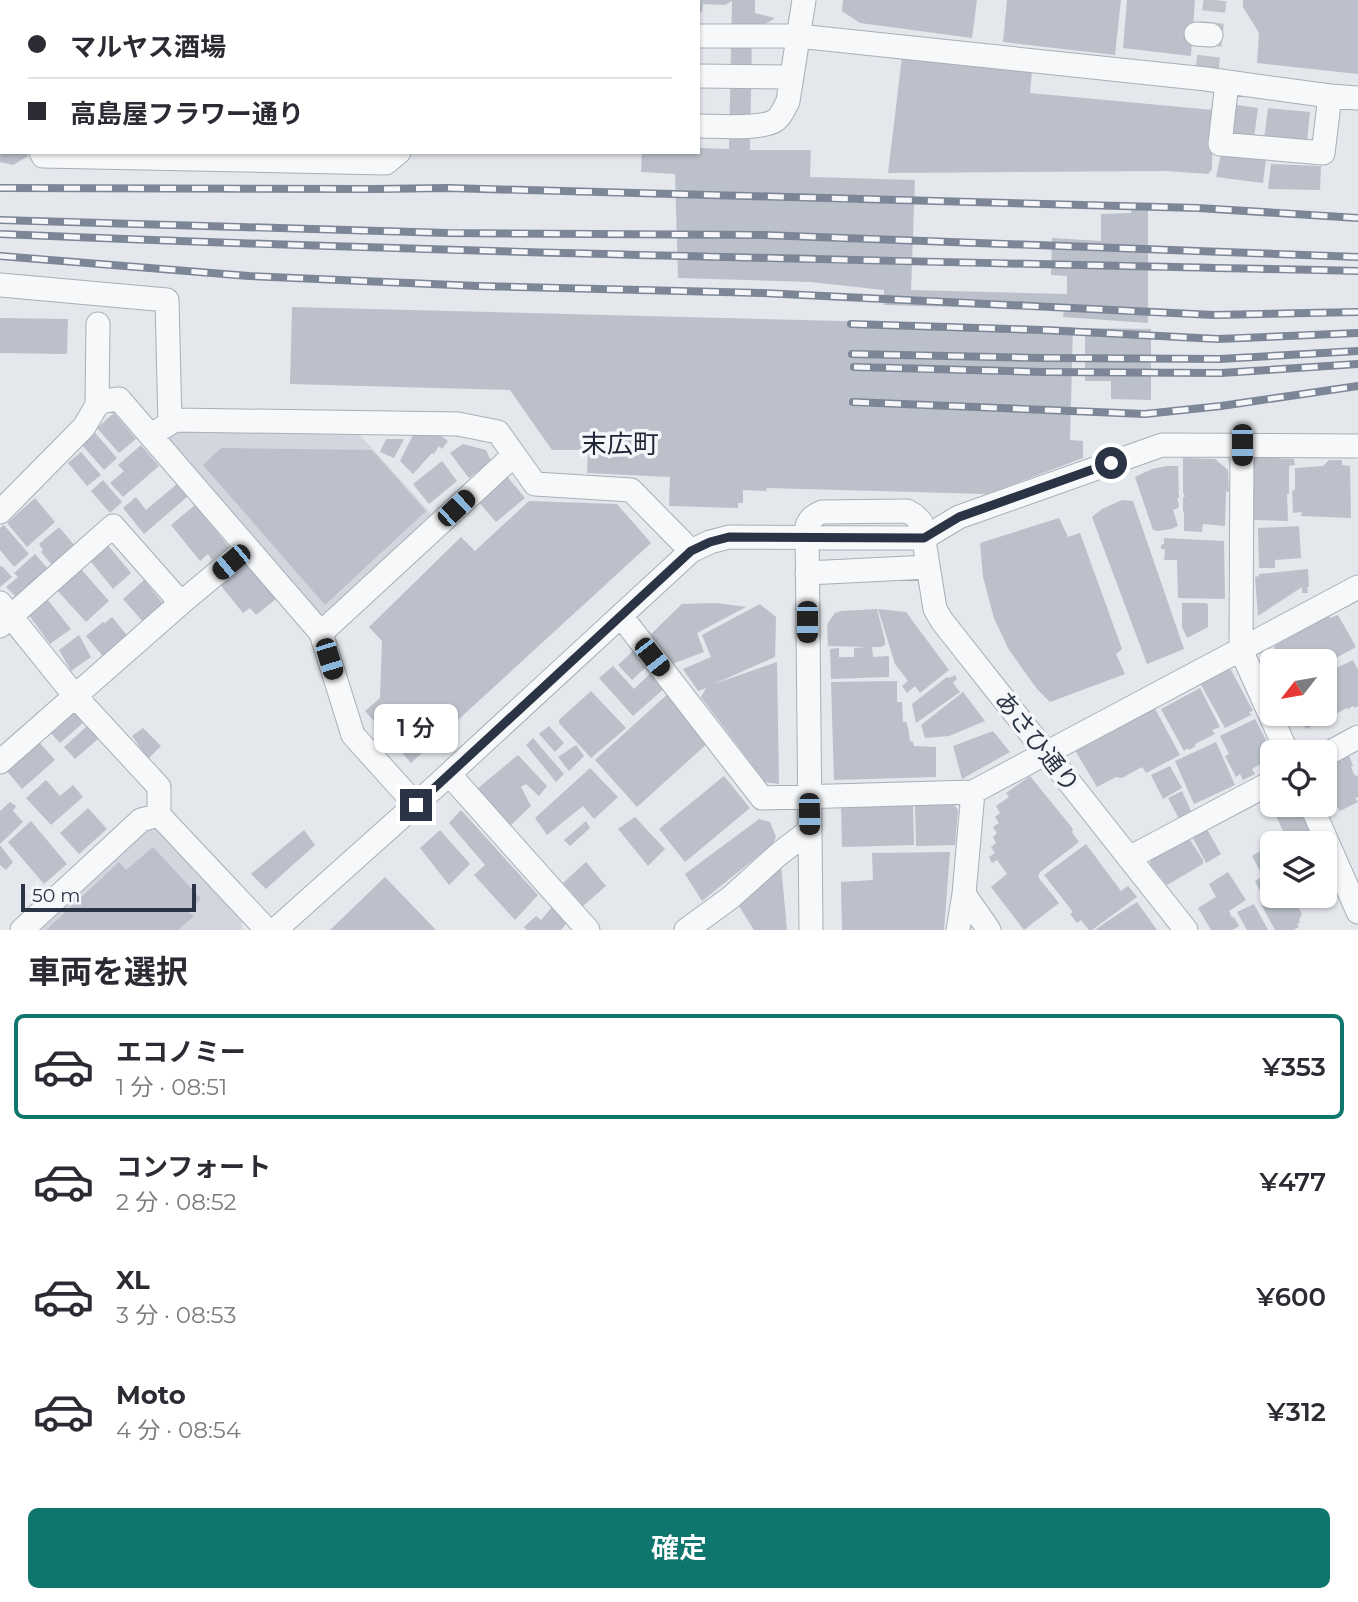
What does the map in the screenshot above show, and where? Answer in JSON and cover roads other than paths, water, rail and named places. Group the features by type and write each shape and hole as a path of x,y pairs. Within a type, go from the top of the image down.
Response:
{"street":[{"path":"700,126 753,126 776,120 788,101 804,0"},
{"path":"700,36 798,36 1358,98"},
{"path":"700,76 792,77"},
{"path":"1227,82 1220,144 1324,153 1330,96"},
{"path":"42,154 386,163 397,154"},
{"path":"0,285 167,300 161,429"},
{"path":"97,405 98,324"},
{"path":"0,512 84,427 97,405 104,401 119,400 161,429 247,548 321,633 353,734 416,805"},
{"path":"161,429 175,420 457,424 498,432 535,484 631,490 691,551"},
{"path":"275,930 416,805 691,551 710,542 729,537 924,538 959,517 1162,445 1358,446"},
{"path":"1242,445 1241,650 1282,740"},
{"path":"321,633 514,455"},
{"path":"181,603 113,526 4,615 159,787 159,816 267,930"},
{"name":"あさひ通り","path":"924,538 936,609 942,621 1186,930"},
{"path":"806,539 811,930"},
{"path":"0,762 247,548"},
{"path":"807,573 928,567"},
{"path":"621,616 762,798 973,792 1358,587"},
{"path":"1337,748 1358,737"},
{"path":"449,774 588,930"},
{"path":"1129,858 1260,788"},
{"path":"958,930 973,792"},
{"path":"22,930 141,820 159,816"},
{"path":"1316,817 1358,912"},
{"path":"686,930 730,898 809,831"},
{"path":"964,894 989,930"}],"tunnel":[{"path":"1206,79 1215,0"}],"railway":[{"path":"0,188 448,188 1198,208 1358,218"},
{"path":"0,220 448,233 763,235 1358,257"},
{"path":"0,234 509,251 1358,271"},
{"path":"0,256 249,276 477,286 762,293 1214,315 1358,312"},
{"path":"851,324 1218,339 1358,333"},
{"path":"852,354 1220,359 1358,351"},
{"path":"854,367 1221,373 1358,364"},
{"path":"853,402 1145,414 1358,386"}],"district":[{"name":"末広町","path":"620,444"}]}
